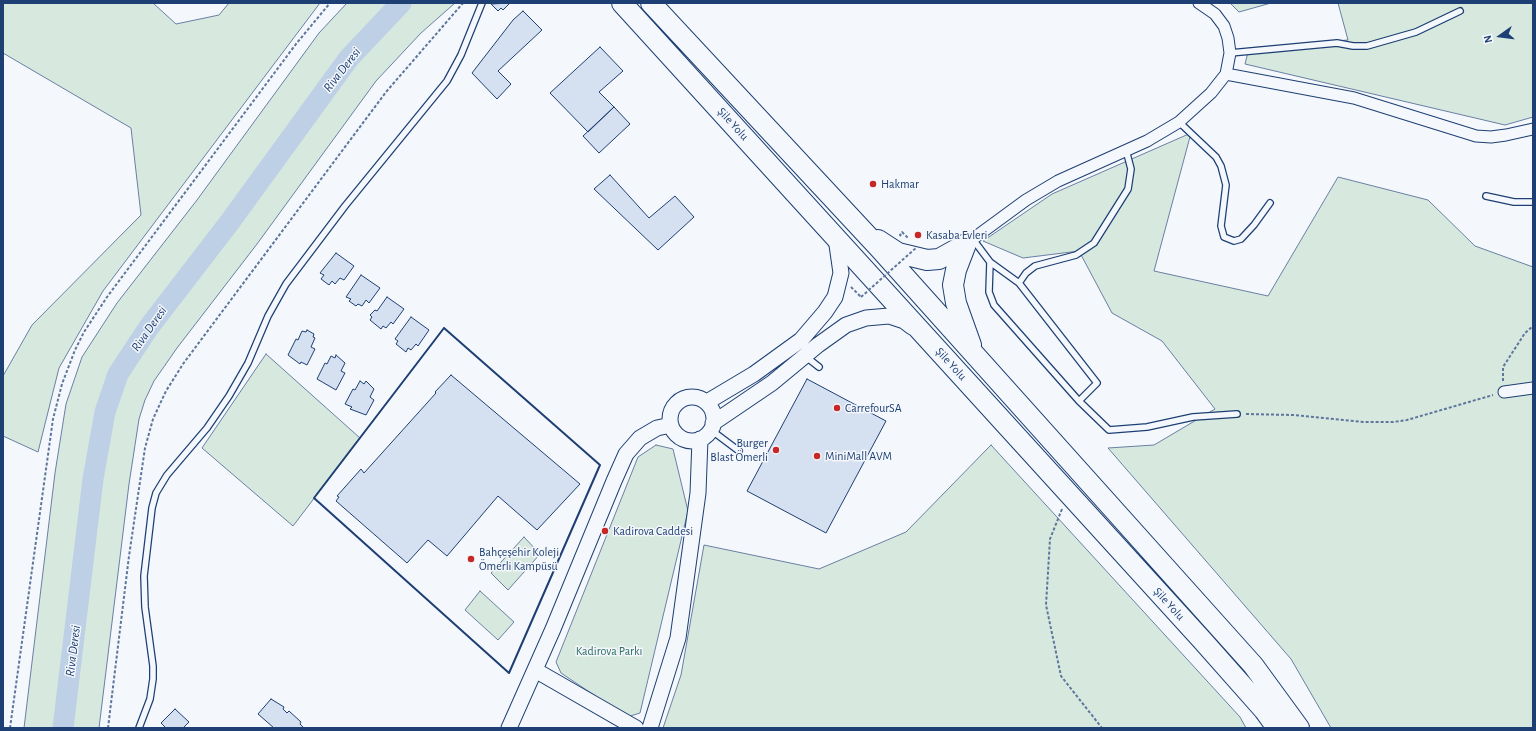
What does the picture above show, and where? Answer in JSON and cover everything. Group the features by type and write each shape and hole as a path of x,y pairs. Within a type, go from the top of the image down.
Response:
{"highway":[{"name":"Şile Yolu","path":"622,3 1069,493 1264,710 1277,728"},
{"name":"Şile Yolu","path":"651,3 860,229 1254,665 1299,728"},
{"path":"860,229 898,253 927,260 939,259 969,241"},
{"path":"969,241 956,270 953,284 956,302 974,355"}],"street":[{"path":"969,241 1026,200 1058,181 1126,150 1179,122 1211,93 1226,74 1230,53 1228,38 1224,26 1215,14 1199,3"},
{"path":"1226,74 1354,98 1476,136 1491,137 1506,135 1533,128"},
{"path":"707,402 754,374 801,340 825,312 834,297 841,273 836,238"},
{"path":"650,728 678,638 698,493 708,430 712,408 707,402 694,396 680,400 671,411 671,425 679,437 693,441 708,430 772,383 846,325 866,318 889,316 904,321 928,339"},
{"path":"1504,392 1533,388"},
{"path":"509,728 626,454 632,445 644,435 657,428 671,425"},
{"path":"535,670 636,728"}],"lane":[{"path":"139,728 150,698 153,679 152,653 145,607 144,576 152,508 156,493 166,475 207,428 230,396 248,363 268,316 286,284 345,206 447,82 461,55 482,3"},
{"path":"1230,53 1337,43 1353,46 1367,46 1416,32 1460,12"},
{"path":"1179,122 1216,157 1221,166 1226,190 1221,230 1227,239 1234,241 1241,239 1254,225 1270,203"},
{"path":"1019,283 1026,273 1035,266 1076,255 1094,243 1128,189 1131,169 1126,150"},
{"path":"1486,196 1514,202 1533,202"},
{"path":"969,241 990,262 1019,283 1097,383 1079,401"},
{"path":"990,262 989,292 994,305 1079,401 1108,430 1147,427 1192,417 1237,414"},
{"path":"805,356 819,367"},
{"path":"708,430 739,450"}],"path":[{"path":"10,728 53,419 62,384 75,350 84,332 107,297 296,44 330,3"},
{"path":"108,728 129,556 145,448 153,418 166,390 183,364 386,92 464,3"},
{"path":"848,284 861,297 917,247"},
{"path":"861,288 866,293"},
{"path":"1237,414 1293,415 1363,422 1392,422 1407,420 1504,392 1502,376 1503,367 1524,333 1533,326"},
{"path":"1069,493 1050,539 1046,605 1062,676 1102,728"}],"green space":[{"path":"3,3 153,3 176,24 219,15 229,3 320,3 103,291 59,368 38,452 3,436 3,376 32,325 141,215 131,128 3,53"},
{"name":"Riva Deresi","path":"347,3 455,3 421,33 376,81 257,244 177,348 154,381 145,400 139,419 129,484 99,728 24,728 55,473 66,404 82,357 117,303 197,200 319,33"},
{"path":"1230,3 1271,3 1239,12"},
{"path":"1338,3 1533,3 1533,117 1505,125 1245,64 1249,48 1348,40"},
{"path":"1191,133 1154,271 1268,296 1338,177 1428,200 1475,246 1533,267 1533,728 1331,728 1291,659 1108,448 1154,445 1215,409 1162,341 1112,313 1079,251 1023,258 983,241 1052,194"},
{"path":"266,354 360,438 293,526 202,448"},
{"name":"Kadirova Parkı","path":"656,445 673,449 688,511 640,713 627,717 561,673 556,662 638,457"},
{"path":"991,445 1240,717 1246,728 663,728 681,675 704,545 819,569 906,532"},
{"path":"524,537 540,554 508,590 491,573"},
{"path":"480,591 514,622 498,640 465,610"}],"building":[{"path":"510,3 503,10 501,8 498,11 491,4"},
{"path":"523,11 542,30 498,71 511,84 497,99 472,73 513,20"},
{"path":"600,47 623,71 599,92 614,107 588,132 550,93"},
{"path":"614,107 630,124 599,153 583,136"},
{"path":"610,175 649,218 675,196 694,217 658,250 594,189"},
{"path":"336,253 354,266 344,280 340,278 335,284 332,281 329,285 321,279 324,275 320,273"},
{"path":"361,275 380,288 369,303 366,300 362,306 358,304 356,306 349,301 351,299 346,297"},
{"path":"387,297 404,309 393,324 391,322 386,328 383,326 381,329 370,320 372,317 370,315 375,310 377,311"},
{"path":"411,317 429,330 418,346 416,344 411,350 408,348 406,352 396,344 398,341 395,339"},
{"path":"307,330 314,334 313,337 315,338 311,347 315,349 307,365 301,362 300,364 288,355 302,331 306,332"},
{"path":"336,355 345,363 341,371 345,373 336,390 317,379 325,363 327,364 331,356 335,358"},
{"path":"451,375 580,484 537,530 498,496 447,556 428,540 407,563 336,501 339,497 337,496 361,469 364,473"},
{"name":"MiniMall AVM","path":"807,379 886,421 826,533 747,491"},
{"path":"360,381 364,384 366,381 374,389 370,397 374,400 366,415 350,409 352,407 345,404 353,389 355,390"},
{"path":"271,699 284,707 283,709 287,713 289,711 301,722 300,724 304,728 274,728 258,714"},
{"path":"175,709 189,722 183,728 166,728 161,723"}],"waterway":[{"name":"Riva Deresi","path":"63,728 93,479 105,412 118,374 149,327 229,223 349,58 401,3"}],"wall":[{"path":"444,328 600,465 509,673 314,498 444,328"}],"place":[{"name":"Hakmar","path":"873,184"},
{"name":"Kasaba Evleri","path":"918,235"},
{"name":"CarrefourSA","path":"837,408"},
{"name":"Burger Blast Ömerli","path":"776,450"},
{"name":"MiniMall AVM","path":"817,456"},
{"name":"Kadirova Caddesi","path":"605,531"},
{"name":"Bahçeşehir Koleji Ömerli Kampüsü","path":"471,559"}]}
